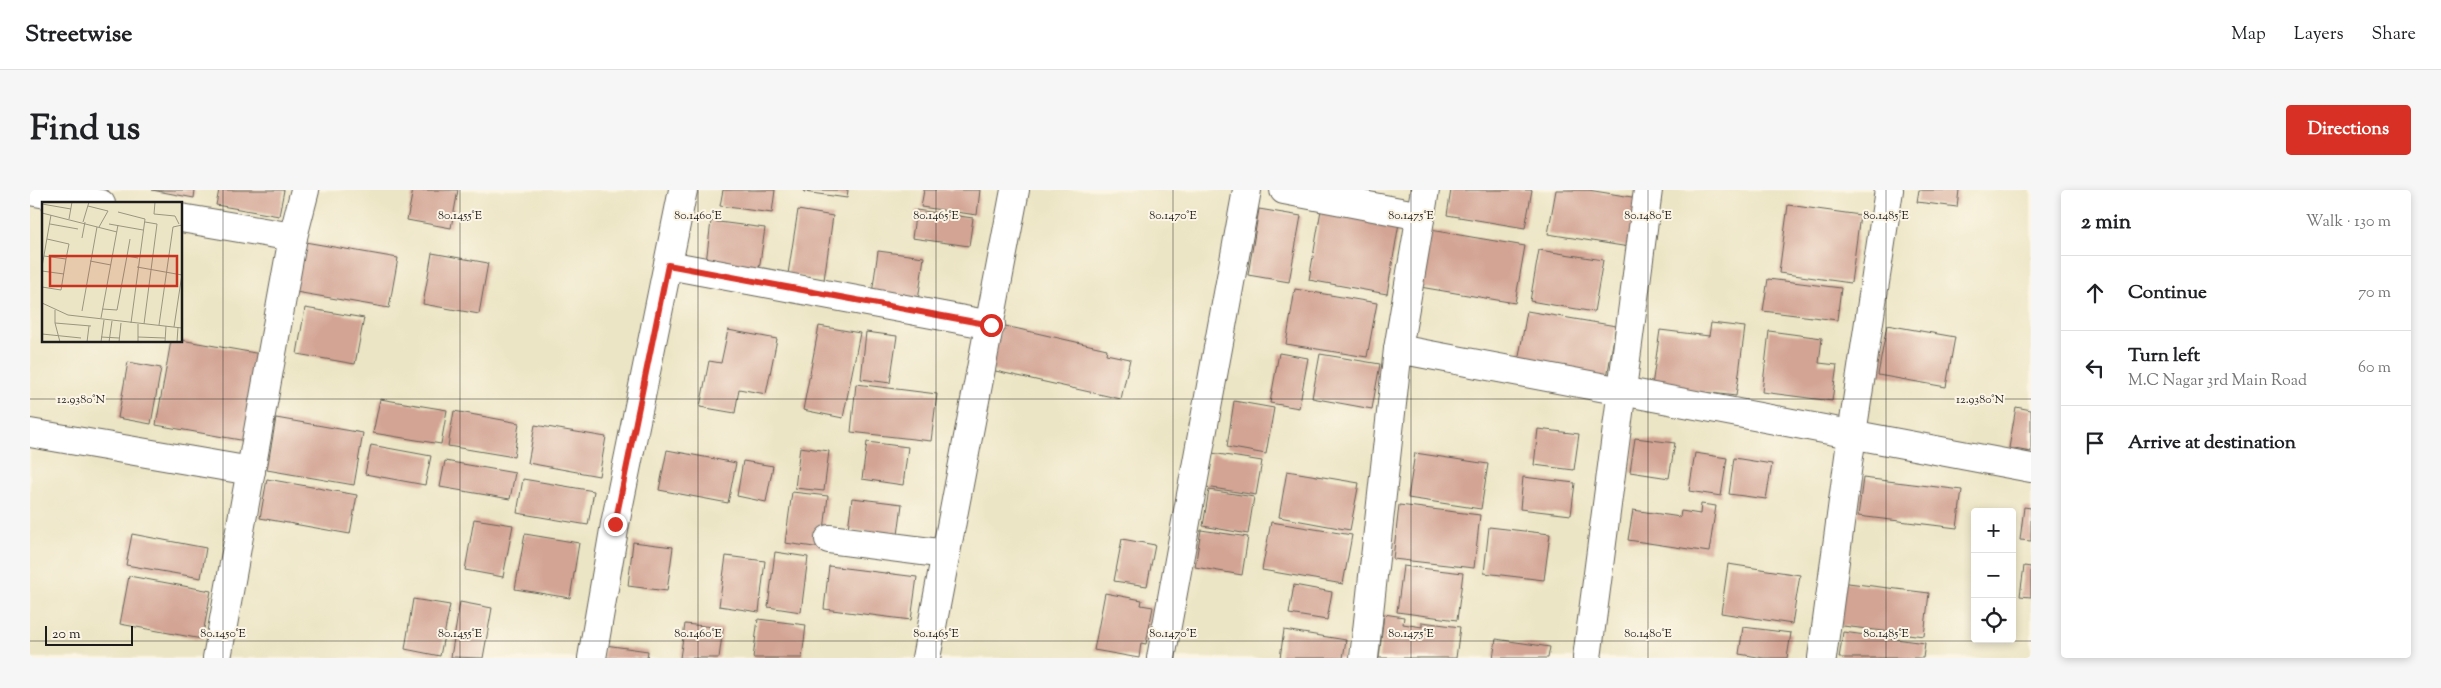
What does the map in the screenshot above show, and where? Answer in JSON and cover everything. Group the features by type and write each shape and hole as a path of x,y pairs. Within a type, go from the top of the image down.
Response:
{"street":[{"path":"218,658 293,237 305,190"},
{"path":"592,658 615,524 682,190"},
{"path":"926,658 991,325 1015,190"},
{"path":"1161,658 1247,190"},
{"path":"1284,190 1423,203 1398,349 1364,658"},
{"path":"1586,658 1623,392 1648,190"},
{"path":"1822,658 1852,434 1889,190"},
{"path":"30,191 90,202"},
{"path":"182,218 293,237"},
{"path":"668,265 991,325"},
{"path":"1398,349 2031,468"},
{"path":"30,433 251,470"},
{"path":"829,539 946,554"}],"building":[{"path":"152,190 195,190 194,198"},
{"path":"219,190 284,190 279,216 216,205"},
{"path":"413,190 458,190 451,228 407,220"},
{"path":"723,190 775,190 772,213 720,206"},
{"path":"804,190 848,190 847,198 804,192"},
{"path":"924,190 980,190 977,215 921,207"},
{"path":"1451,190 1532,190 1525,228 1447,215"},
{"path":"1556,190 1588,190 1638,198 1629,247 1548,234"},
{"path":"1919,190 1959,190 1957,207 1917,202"},
{"path":"1788,205 1860,215 1851,283 1779,273"},
{"path":"1259,209 1301,216 1289,282 1248,275"},
{"path":"798,210 833,216 824,280 788,274"},
{"path":"916,210 973,218 969,246 912,238"},
{"path":"1321,210 1399,223 1387,294 1309,280"},
{"path":"711,221 765,228 759,270 706,263"},
{"path":"1430,230 1525,246 1515,303 1420,287"},
{"path":"299,241 398,258 389,308 290,291"},
{"path":"1539,250 1603,260 1594,312 1530,301"},
{"path":"878,251 924,257 918,301 872,294"},
{"path":"432,253 488,263 479,314 423,304"},
{"path":"1768,279 1841,288 1837,320 1763,311"},
{"path":"1295,289 1377,303 1367,357 1286,344"},
{"path":"305,308 364,318 355,364 297,354"},
{"path":"1527,311 1616,326 1606,383 1517,368"},
{"path":"1711,323 1745,327 1736,396 1652,386 1660,330 1709,336"},
{"path":"1001,325 1107,349 1106,354 1130,359 1121,399 991,370"},
{"path":"1887,325 1955,337 1946,387 1878,375"},
{"path":"819,326 860,333 843,418 803,410"},
{"path":"728,330 777,339 766,394 739,389 735,413 700,407 709,361 721,363"},
{"path":"1769,331 1822,338 1819,363 1837,365 1832,401 1762,392"},
{"path":"866,332 897,336 890,383 861,379"},
{"path":"182,340 261,354 246,441 156,425 171,342 182,342"},
{"path":"1279,353 1308,358 1299,408 1270,403"},
{"path":"1320,354 1380,364 1372,409 1312,398"},
{"path":"128,362 161,368 151,424 118,418"},
{"path":"856,384 937,394 931,441 851,432"},
{"path":"380,399 447,410 441,444 373,433"},
{"path":"1234,401 1274,408 1266,454 1227,447"},
{"path":"2016,407 2031,410 2031,452 2009,448"},
{"path":"454,411 519,423 514,457 448,446"},
{"path":"276,418 363,433 354,485 267,470"},
{"path":"535,425 606,437 599,476 528,463"},
{"path":"1538,429 1579,434 1574,470 1534,465"},
{"path":"1635,438 1675,443 1669,478 1630,472"},
{"path":"867,442 908,447 903,485 862,479"},
{"path":"371,445 431,456 425,485 365,474"},
{"path":"800,447 829,451 824,491 795,488"},
{"path":"667,450 736,463 728,503 659,490"},
{"path":"1212,453 1262,461 1256,495 1206,487"},
{"path":"1415,453 1488,464 1481,509 1408,498"},
{"path":"1695,453 1727,458 1721,496 1689,491"},
{"path":"1734,458 1772,464 1766,499 1729,494"},
{"path":"445,461 515,473 510,499 440,487"},
{"path":"743,461 773,466 766,502 737,496"},
{"path":"1287,471 1359,483 1350,530 1279,517"},
{"path":"1523,477 1575,483 1571,515 1520,509"},
{"path":"1863,478 1962,490 1957,528 1858,516"},
{"path":"267,479 357,495 350,534 260,518"},
{"path":"523,479 594,491 588,525 517,513"},
{"path":"1209,490 1254,497 1248,534 1203,526"},
{"path":"792,492 828,496 822,548 785,543"},
{"path":"852,498 902,504 898,535 848,529"},
{"path":"1701,504 1716,506 1709,552 1628,540 1633,510 1680,517 1681,511 1700,514"},
{"path":"1399,505 1480,515 1474,568 1393,559"},
{"path":"2024,507 2031,508 2031,541 2020,540"},
{"path":"474,519 513,525 503,577 465,570"},
{"path":"1271,522 1352,535 1343,584 1262,570"},
{"path":"1489,527 1550,534 1544,580 1484,573"},
{"path":"1201,530 1248,537 1242,575 1195,567"},
{"path":"132,534 206,548 201,578 126,565"},
{"path":"525,534 579,543 570,598 515,589"},
{"path":"1122,539 1155,545 1147,586 1114,581"},
{"path":"633,542 673,547 667,591 628,586"},
{"path":"775,552 808,557 801,612 768,607"},
{"path":"726,556 765,561 759,612 719,606"},
{"path":"1728,564 1800,575 1792,624 1721,613"},
{"path":"829,566 917,577 911,620 824,609"},
{"path":"1403,566 1463,573 1457,620 1397,612"},
{"path":"2024,566 2031,567 2031,597 2020,596"},
{"path":"129,576 211,591 202,639 120,624"},
{"path":"1840,582 1929,593 1924,636 1835,625"},
{"path":"1294,585 1332,592 1327,620 1289,614"},
{"path":"1105,593 1142,600 1141,605 1153,607 1146,644 1141,643 1139,658 1094,650"},
{"path":"413,599 450,605 440,656 405,649"},
{"path":"460,602 492,608 483,658 451,657"},
{"path":"1384,614 1404,617 1403,624 1422,627 1422,622 1460,627 1456,658 1379,658"},
{"path":"758,619 806,625 802,658 753,658"},
{"path":"685,624 723,628 719,658 680,658"},
{"path":"1743,627 1791,633 1787,658 1764,658 1739,654"},
{"path":"1284,630 1346,640 1343,658 1280,658"},
{"path":"1843,632 1925,643 1923,658 1839,658"},
{"path":"1496,639 1550,647 1548,658 1493,658"},
{"path":"605,645 648,651 647,658 603,658"}],"route":[{"path":"615,524 668,265 991,325"}]}
